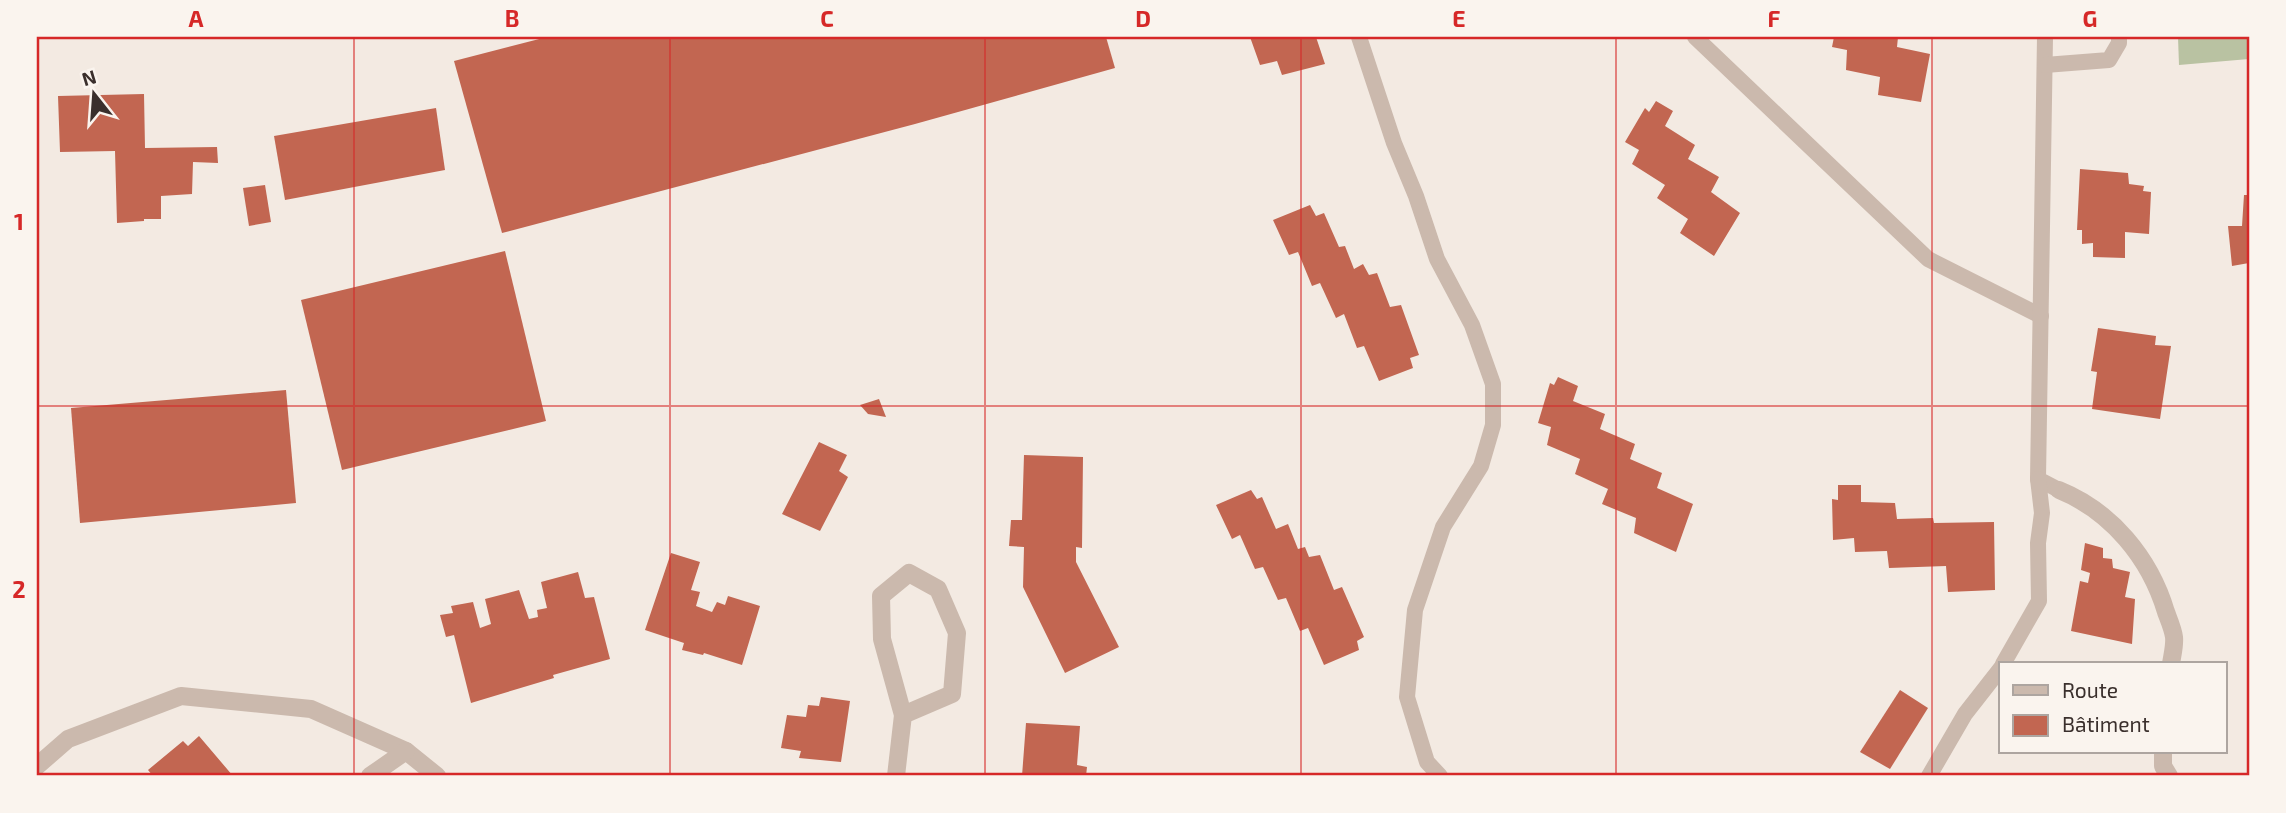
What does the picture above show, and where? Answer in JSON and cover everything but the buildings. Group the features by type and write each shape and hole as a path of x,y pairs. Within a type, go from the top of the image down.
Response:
{"street":[{"path":"2059,490 2078,498 2119,530 2149,568 2175,638 2171,662"},
{"path":"896,776 903,715 882,639 881,596 909,573 938,589 957,633 952,694 903,715"},
{"path":"37,766 68,739 181,696 311,709 406,751 437,776"},
{"path":"370,776 406,751"},
{"path":"2163,754 2163,765 2169,776"}],"lane":[{"path":"1359,37 1394,143 1416,196 1437,259 1472,325 1493,384 1493,425 1481,466 1443,527 1415,610 1407,697 1427,762 1440,776"},
{"path":"1695,37 1928,259 2041,316"},
{"path":"2004,662 2039,601 2038,543 2042,513 2038,479 2045,37"},
{"path":"2045,65 2109,60 2119,43 2119,37"},
{"path":"2038,479 2059,490"},
{"path":"1929,776 1965,714 1999,670"}],"green space":[{"path":"2178,37 2249,37 2249,59 2179,65"}]}
